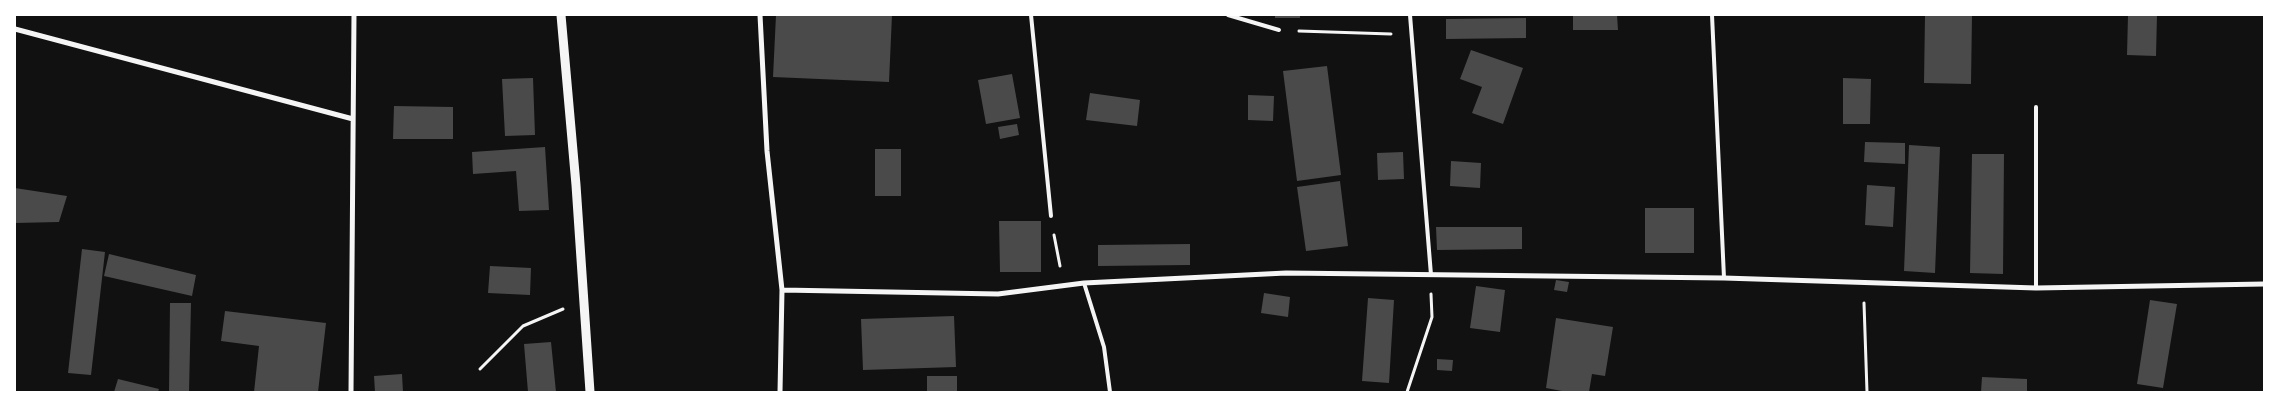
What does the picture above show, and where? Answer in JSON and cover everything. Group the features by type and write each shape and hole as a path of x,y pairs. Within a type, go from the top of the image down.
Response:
{"street":[{"path":"351,392 354,15"},
{"path":"561,15 590,392"},
{"path":"760,15 767,151 782,290 780,392"},
{"path":"15,29 352,119"},
{"path":"782,290 998,294 1084,283 1286,274 1724,278 2036,288 2264,284"}],"lane":[{"path":"1031,15 1051,216"},
{"path":"1228,15 1279,30"},
{"path":"1410,15 1431,275"},
{"path":"1712,15 1724,278"},
{"path":"2036,107 2036,288"},
{"path":"1084,283 1104,347 1110,392"}],"path":[{"path":"1279,30 1411,34"},
{"path":"1051,216 1064,286"},
{"path":"1407,392 1432,317 1431,275"},
{"path":"1863,283 1866,392"},
{"path":"480,369 523,326 584,300"}],"building":[{"path":"776,15 892,15 889,82 773,77"},
{"path":"1275,15 1300,15 1300,18 1275,18"},
{"path":"1573,15 1617,15 1618,30 1573,30"},
{"path":"1925,15 1972,15 1971,84 1924,83"},
{"path":"2128,15 2157,15 2156,56 2127,55"},
{"path":"1526,18 1526,38 1446,39 1446,19"},
{"path":"1471,50 1523,68 1503,124 1472,113 1482,87 1460,79"},
{"path":"1327,66 1341,175 1297,181 1283,71"},
{"path":"1012,74 1020,118 986,124 978,80"},
{"path":"533,78 535,135 505,136 502,79"},
{"path":"1843,78 1871,79 1870,124 1843,124"},
{"path":"1090,93 1140,100 1137,126 1086,120"},
{"path":"1248,95 1274,96 1273,121 1248,120"},
{"path":"394,106 453,107 453,139 393,139"},
{"path":"1017,124 1019,135 1000,139 998,127"},
{"path":"1865,142 1905,143 1905,164 1864,162"},
{"path":"1909,145 1940,147 1935,273 1904,271"},
{"path":"545,147 549,210 519,211 516,171 473,174 472,152"},
{"path":"875,149 901,149 901,196 875,196"},
{"path":"1403,152 1404,179 1378,180 1377,153"},
{"path":"1972,154 2004,154 2003,274 1970,273"},
{"path":"1451,161 1481,163 1480,188 1450,186"},
{"path":"1340,181 1348,246 1306,251 1297,187"},
{"path":"1867,185 1895,187 1893,227 1865,225"},
{"path":"15,188 67,196 59,222 15,223"},
{"path":"1645,208 1694,208 1694,253 1645,253"},
{"path":"999,221 1041,221 1041,272 1000,272"},
{"path":"1436,227 1522,227 1522,249 1437,250"},
{"path":"1190,244 1190,265 1098,266 1098,245"},
{"path":"82,249 105,252 91,375 68,373"},
{"path":"109,254 196,275 192,296 104,276"},
{"path":"490,266 531,268 530,295 488,293"},
{"path":"1556,280 1569,282 1567,292 1554,290"},
{"path":"1476,286 1505,290 1500,332 1470,328"},
{"path":"1264,293 1290,297 1288,317 1261,313"},
{"path":"1368,298 1394,300 1389,383 1362,381"},
{"path":"2150,300 2177,304 2163,388 2137,384"},
{"path":"170,303 191,303 189,392 169,392"},
{"path":"225,311 326,323 318,392 254,392 259,346 221,341"},
{"path":"954,316 956,367 863,370 861,319"},
{"path":"1556,318 1613,327 1605,376 1592,374 1589,392 1567,392 1546,388"},
{"path":"551,342 556,392 528,392 524,344"},
{"path":"1437,359 1453,360 1452,371 1437,370"},
{"path":"402,374 403,392 375,392 374,376"},
{"path":"927,376 957,376 957,392 927,392"},
{"path":"1982,377 2027,379 2027,392 1981,392"},
{"path":"118,379 159,389 158,392 114,392"}]}
